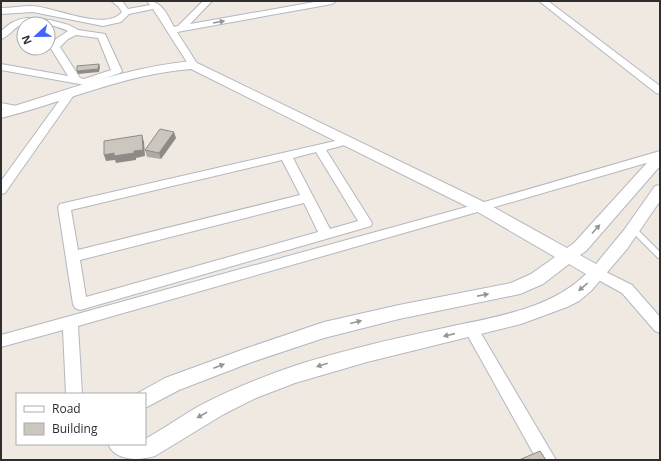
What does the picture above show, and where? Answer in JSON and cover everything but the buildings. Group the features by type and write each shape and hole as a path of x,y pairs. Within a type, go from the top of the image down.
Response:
{"street":[{"path":"176,30 208,1"},
{"path":"282,1 289,10"},
{"path":"176,30 332,1"},
{"path":"544,1 660,91"},
{"path":"1,11 34,9 99,23 118,21 121,6 153,3 176,30 187,57 193,66"},
{"path":"1,36 26,20 62,26 72,29 75,32"},
{"path":"75,32 88,32 102,36 117,71 80,81 55,47 66,35 75,32"},
{"path":"1,114 149,70 193,66 481,207 626,289 660,327"},
{"path":"1,67 98,84"},
{"path":"1,190 71,92"},
{"path":"1,106 18,109"},
{"path":"320,149 366,223 80,304 64,207 320,149 348,141"},
{"path":"286,156 326,234"},
{"path":"1,341 660,156"},
{"path":"146,397 172,384 247,356 324,330 399,312 514,289 537,279 580,247 660,156"},
{"path":"119,445 120,447 133,454 141,455 186,425 219,406 270,383 326,364 471,329 548,308 574,296 598,273 619,248 660,190"},
{"path":"72,257 307,198"},
{"path":"70,322 74,393"},
{"path":"471,329 547,460"}],"lane":[{"path":"633,229 660,256"}]}
